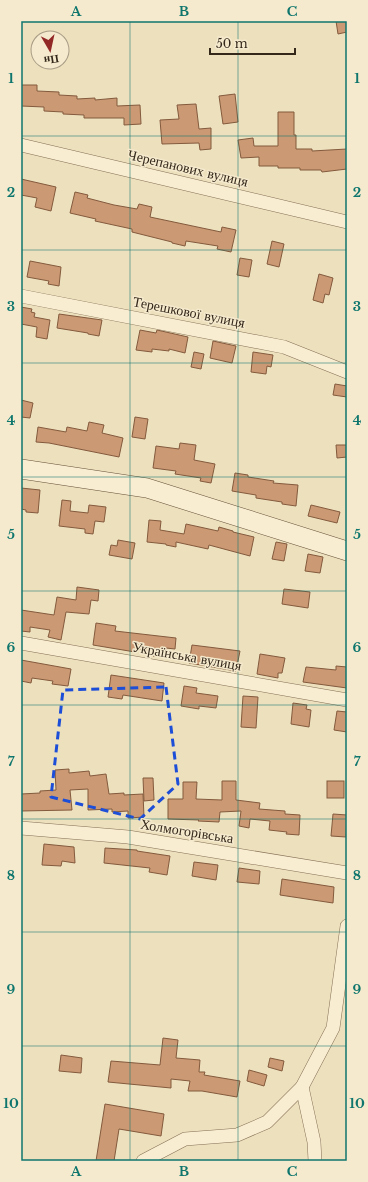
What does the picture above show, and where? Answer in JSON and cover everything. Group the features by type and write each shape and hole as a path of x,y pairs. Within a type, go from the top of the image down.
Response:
{"street":[{"name":"Черепанових вулиця","path":"21,145 347,222"},
{"name":"Терешкової вулиця","path":"21,296 284,347 347,372"},
{"path":"21,469 147,488 347,550"},
{"name":"Українська вулиця","path":"21,643 347,700"},
{"name":"Холмогорівська","path":"21,828 128,838 347,873"},
{"path":"143,1161 185,1139 237,1136 267,1122 302,1087 333,1028 347,926"},
{"path":"302,1087 314,1142 315,1161"}],"highlighted area":[{"path":"166,687 178,784 140,819 51,797 63,690"}],"building":[{"path":"336,21 347,21 347,32 338,34"},
{"path":"21,85 37,85 37,91 59,92 59,95 77,96 77,99 95,98 95,100 117,98 117,106 140,105 141,124 124,125 124,118 84,118 84,115 44,111 44,107 21,106"},
{"path":"235,94 238,122 223,124 219,96"},
{"path":"196,104 199,129 211,128 211,149 200,150 199,143 162,144 160,120 179,119 177,105"},
{"path":"278,112 294,112 294,135 296,135 296,149 312,149 312,151 347,149 347,169 322,172 321,170 300,170 300,168 278,168 278,166 259,166 259,157 241,158 238,140 253,138 254,146 278,146"},
{"path":"21,179 56,187 51,211 35,207 37,198 21,195"},
{"path":"75,192 88,195 87,198 114,205 137,209 139,204 152,207 150,217 221,232 222,227 236,230 231,252 217,249 218,246 186,241 185,246 172,243 132,232 132,229 95,221 96,219 70,213"},
{"path":"272,241 284,244 279,267 267,264"},
{"path":"240,258 252,260 249,277 237,275"},
{"path":"30,261 61,267 59,286 48,284 49,281 27,277"},
{"path":"319,274 333,278 329,295 325,294 323,303 313,300"},
{"path":"21,307 32,309 31,312 35,313 34,317 50,320 47,339 36,337 37,327 21,324"},
{"path":"59,314 102,320 99,336 57,328"},
{"path":"140,330 156,333 157,330 188,337 185,353 169,349 169,351 152,349 152,352 136,350"},
{"path":"213,341 236,346 232,363 210,358"},
{"path":"194,352 204,354 201,369 191,367"},
{"path":"253,352 273,355 271,367 267,366 266,374 251,372"},
{"path":"335,384 347,386 347,397 333,395"},
{"path":"21,400 33,403 30,418 21,417"},
{"path":"135,417 148,419 145,439 132,437"},
{"path":"89,422 104,425 102,433 123,438 119,457 49,443 36,442 38,427 66,432 67,427 87,431"},
{"path":"180,443 196,445 194,460 215,464 211,483 200,481 201,478 175,474 176,471 153,468 156,446 179,449"},
{"path":"336,445 347,445 347,457 337,458"},
{"path":"235,473 248,475 248,477 274,481 273,483 298,485 296,506 256,498 256,495 232,491"},
{"path":"21,488 40,490 38,513 26,512 26,510 21,509"},
{"path":"62,500 71,501 70,511 88,513 89,505 106,507 104,522 95,521 93,534 85,533 85,529 59,526"},
{"path":"311,505 340,512 337,523 308,516"},
{"path":"149,520 161,521 160,530 184,534 186,524 218,531 219,527 254,537 250,556 209,545 208,549 176,542 176,547 166,544 147,542"},
{"path":"118,540 135,543 132,559 109,555 111,545 117,546"},
{"path":"276,542 287,544 284,561 272,559"},
{"path":"308,554 323,557 320,573 305,571"},
{"path":"77,587 99,590 98,601 91,600 89,614 66,612 61,640 48,637 50,630 30,627 30,632 21,631 21,610 54,615 57,597 76,600"},
{"path":"284,589 310,592 308,608 282,604"},
{"path":"96,623 116,626 115,631 176,638 175,649 166,648 165,657 153,656 154,651 136,649 135,652 93,645"},
{"path":"192,645 240,651 236,671 189,663"},
{"path":"260,654 285,658 282,673 278,673 278,678 257,674"},
{"path":"21,660 71,669 68,686 52,684 53,681 32,678 31,683 21,681"},
{"path":"336,666 347,667 347,688 303,682 306,667 336,670"},
{"path":"111,675 164,683 162,701 123,695 122,699 108,697"},
{"path":"184,686 197,688 196,693 218,696 216,708 199,706 199,709 181,706"},
{"path":"243,696 258,697 256,728 241,727"},
{"path":"293,703 307,705 306,709 311,710 309,727 291,724"},
{"path":"337,711 347,712 347,732 334,730"},
{"path":"69,769 69,773 89,771 90,776 106,774 109,794 143,794 144,817 128,818 128,811 112,812 112,809 88,810 88,789 70,790 72,810 21,811 21,794 56,790 55,770"},
{"path":"143,778 153,778 154,800 144,801"},
{"path":"222,781 236,781 236,800 260,803 259,809 285,811 285,814 300,815 299,835 269,830 270,821 250,819 249,828 239,826 241,811 220,812 219,822 168,819 168,799 183,799 183,782 197,782 196,799 222,800"},
{"path":"327,781 344,781 344,798 327,798"},
{"path":"333,814 347,815 346,837 331,836"},
{"path":"44,844 74,847 75,863 62,861 61,866 42,865"},
{"path":"105,848 137,850 170,856 167,875 149,872 150,868 104,863"},
{"path":"194,862 218,865 216,880 192,876"},
{"path":"239,868 260,871 259,884 237,882"},
{"path":"282,879 334,887 333,903 280,895"},
{"path":"163,1038 178,1040 176,1058 200,1060 199,1072 205,1072 204,1075 240,1081 237,1097 202,1091 188,1091 190,1081 171,1079 171,1088 108,1082 111,1061 160,1065"},
{"path":"61,1055 82,1058 81,1073 59,1071"},
{"path":"270,1058 284,1061 282,1071 268,1067"},
{"path":"249,1070 267,1075 264,1086 247,1081"},
{"path":"105,1104 164,1114 161,1136 119,1129 114,1161 96,1161"}]}
